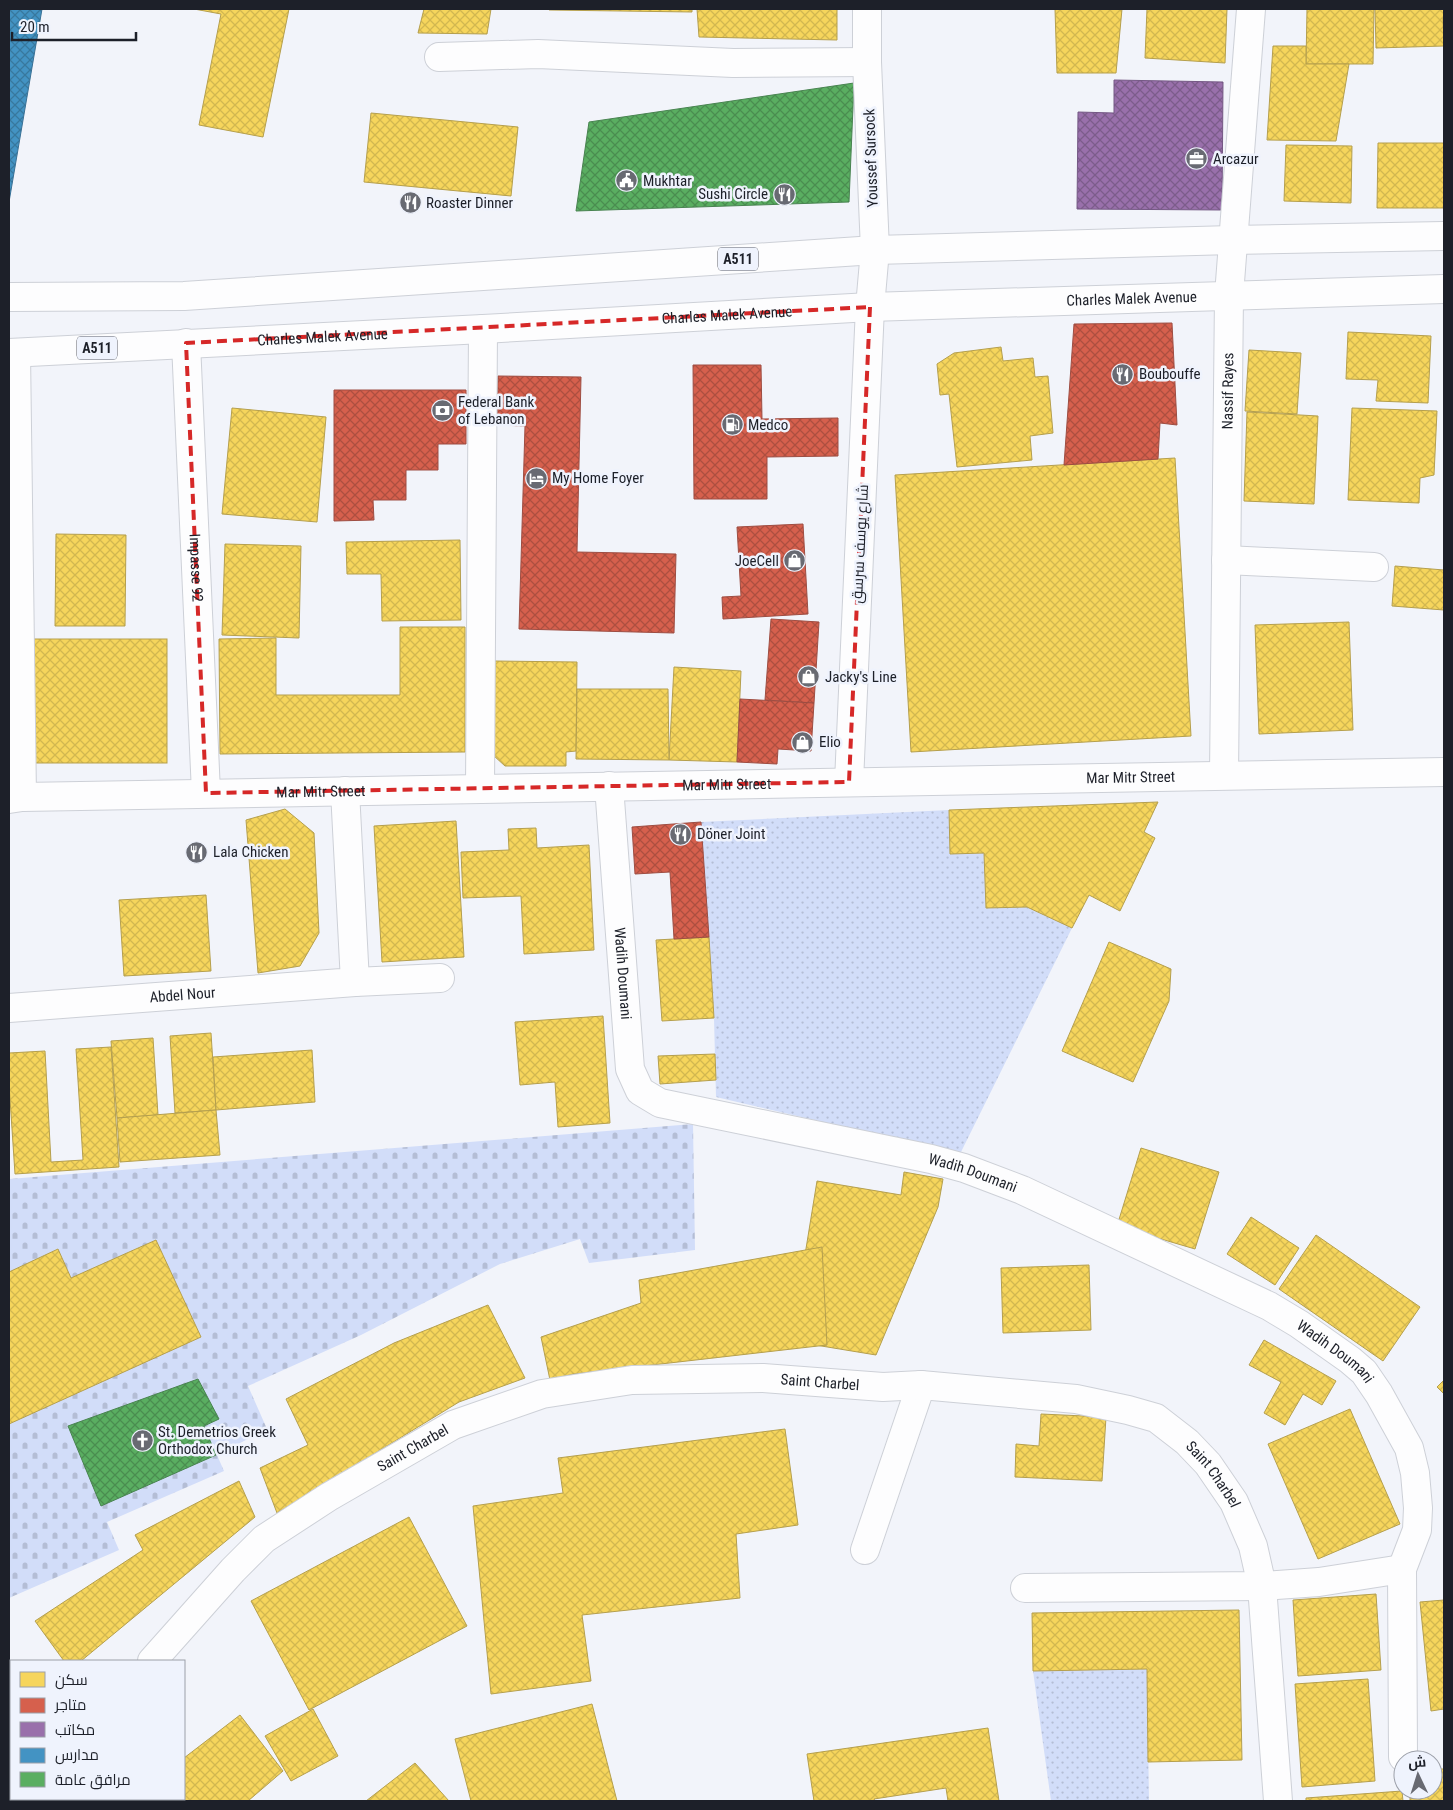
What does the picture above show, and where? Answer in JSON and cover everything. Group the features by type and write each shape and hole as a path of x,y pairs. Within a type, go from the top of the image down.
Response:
{"main road":[{"name":"Youssef Sursock","path":"867,9 866,62 875,250 870,307"},
{"name":"Nassif Rayes","path":"1224,775 1229,295 1251,9"},
{"path":"439,57 538,54 734,63 866,62"},
{"name":"A511","path":"17,296 184,296 875,250 1444,236"},
{"name":"Charles Malek Avenue","path":"12,353 870,307 1444,289"},
{"name":"شارع يوسف سرسق","path":"849,782 870,307"},
{"path":"480,788 484,329"},
{"name":"Impasse 92","path":"186,343 206,793"},
{"path":"12,353 16,798"},
{"path":"1226,560 1374,567"},
{"name":"Mar Mitr Street","path":"16,798 345,790 1444,772"},
{"name":"Wadih Doumani","path":"609,786 630,1069 640,1091 660,1103 931,1159 990,1177 1022,1190 1261,1302 1299,1324 1364,1372 1379,1394 1409,1448 1415,1473 1418,1508 1417,1530 1402,1569"},
{"path":"345,790 355,982"},
{"name":"Abdel Nour","path":"9,1008 355,982 440,978"},
{"name":"Saint Charbel","path":"153,1660 233,1570 264,1539 330,1496 453,1425 542,1394 632,1380 763,1378 882,1387 921,1385 1076,1399 1156,1418 1187,1442 1208,1464 1234,1502 1253,1546 1262,1586 1278,1801"},
{"path":"865,1550 921,1385"},
{"path":"1025,1588 1262,1586 1319,1582 1402,1569 1403,1750"}],"highlighted area":[{"path":"870,307 849,782 206,793 186,343"}],"green space":[{"path":"949,810 950,854 984,853 986,908 1027,907 1072,928 960,1154 716,1097 714,1018 701,822"},
{"path":"693,1124 695,1250 589,1263 580,1239 500,1264 361,1335 248,1386 267,1429 217,1455 224,1471 107,1522 119,1550 9,1598 9,1179"},
{"path":"1147,1669 1149,1801 1051,1801 1033,1671"}],"building: سكن":[{"path":"194,9 289,9 263,137 199,125 221,14"},
{"path":"424,9 491,9 487,34 418,33"},
{"path":"692,9 692,12 549,10"},
{"path":"697,9 837,9 837,40 699,37"},
{"path":"1055,9 1122,9 1116,73 1057,73"},
{"path":"1147,9 1227,9 1225,63 1145,58"},
{"path":"1307,9 1374,9 1373,64 1306,64"},
{"path":"1375,9 1444,9 1444,46 1376,48"},
{"path":"1273,46 1306,46 1306,64 1349,64 1336,141 1267,140"},
{"path":"371,113 518,127 511,196 364,182"},
{"path":"1378,143 1444,143 1444,208 1377,208"},
{"path":"1286,145 1352,146 1351,203 1284,201"},
{"path":"1348,332 1431,336 1428,403 1376,401 1378,380 1346,379"},
{"path":"1001,347 1003,361 1033,358 1035,377 1048,376 1053,433 1030,436 1032,460 957,467 949,394 940,395 937,364 954,353"},
{"path":"1249,350 1301,353 1297,414 1245,411"},
{"path":"232,408 326,417 317,522 222,514"},
{"path":"1352,408 1437,411 1434,475 1420,478 1419,503 1348,500"},
{"path":"1247,412 1318,416 1314,504 1244,501"},
{"path":"1175,458 1191,736 911,752 895,475"},
{"path":"56,534 126,535 125,626 55,626"},
{"path":"460,540 461,620 382,621 381,574 347,574 346,542"},
{"path":"225,544 301,546 299,638 222,635"},
{"path":"1395,566 1444,570 1444,610 1392,606"},
{"path":"1349,622 1353,730 1259,734 1255,625"},
{"path":"400,627 465,627 465,752 220,754 219,639 276,638 276,695 400,695"},
{"path":"34,639 167,639 167,763 34,763"},
{"path":"494,661 577,662 576,751 566,752 566,766 505,766 493,755"},
{"path":"674,667 741,671 737,762 669,760"},
{"path":"577,689 668,689 669,760 576,759"},
{"path":"1158,802 1144,832 1155,838 1120,911 1089,895 1072,928 1027,907 986,908 984,853 950,854 949,810"},
{"path":"285,809 314,833 319,933 300,966 258,973 246,820"},
{"path":"456,821 464,957 382,962 374,826"},
{"path":"536,828 537,848 589,845 594,950 524,954 521,896 463,898 461,852 509,850 508,829"},
{"path":"206,895 211,971 124,976 119,900"},
{"path":"709,937 714,1018 662,1021 656,940"},
{"path":"1109,942 1171,969 1169,1001 1133,1082 1062,1051"},
{"path":"603,1016 610,1123 558,1127 555,1082 520,1085 515,1022"},
{"path":"211,1033 216,1110 175,1113 170,1036"},
{"path":"153,1038 158,1115 117,1118 111,1041"},
{"path":"111,1047 119,1167 15,1174 9,1084 9,1053 45,1051 51,1162 83,1160 76,1049"},
{"path":"312,1050 315,1102 216,1110 213,1057"},
{"path":"715,1054 716,1080 660,1084 658,1056"},
{"path":"216,1110 220,1155 120,1162 117,1118"},
{"path":"1141,1148 1219,1172 1195,1249 1117,1226"},
{"path":"904,1172 943,1179 938,1207 876,1355 791,1341 817,1181 901,1195"},
{"path":"1251,1217 1299,1248 1275,1285 1227,1254"},
{"path":"1316,1235 1420,1307 1383,1361 1279,1289"},
{"path":"156,1240 201,1337 9,1424 9,1272 58,1249 71,1278"},
{"path":"822,1247 827,1345 573,1374 550,1380 541,1337 641,1303 639,1280"},
{"path":"1089,1265 1091,1330 1003,1333 1001,1268"},
{"path":"488,1305 525,1378 459,1402 277,1513 260,1468 308,1445 286,1399 394,1343"},
{"path":"1264,1340 1336,1381 1322,1405 1303,1394 1285,1425 1264,1413 1281,1382 1249,1365"},
{"path":"1444,1380 1444,1394 1437,1387"},
{"path":"1350,1409 1400,1524 1318,1559 1268,1444"},
{"path":"1041,1414 1106,1417 1102,1481 1015,1477 1016,1444 1039,1446"},
{"path":"785,1429 798,1525 736,1534 740,1598 582,1615 591,1681 491,1694 473,1506 563,1493 558,1458"},
{"path":"239,1481 255,1517 82,1660 63,1660 35,1621 143,1550 135,1535"},
{"path":"409,1517 467,1626 309,1710 251,1601"},
{"path":"1376,1594 1381,1670 1298,1676 1293,1600"},
{"path":"1444,1600 1444,1709 1431,1711 1420,1602"},
{"path":"1239,1610 1242,1760 1148,1762 1147,1669 1033,1671 1032,1613"},
{"path":"1368,1679 1375,1781 1302,1787 1295,1684"},
{"path":"592,1704 617,1801 471,1801 455,1739"},
{"path":"313,1709 338,1756 291,1781 265,1736"},
{"path":"240,1715 283,1771 248,1801 183,1801 185,1800 185,1757"},
{"path":"988,1728 999,1801 948,1801 946,1788 874,1799 875,1801 814,1801 807,1754"},
{"path":"415,1763 449,1801 366,1801"},
{"path":"1444,1769 1444,1801 1410,1801 1443,1800"},
{"path":"1393,1792 1393,1800 1403,1801 1306,1801 1306,1798"},
{"path":"153,1800 155,1801 134,1801"}],"building: متاجر":[{"name":"Boubouffe","path":"1172,323 1177,425 1160,423 1158,459 1064,465 1074,324"},
{"path":"693,365 761,365 762,419 838,418 838,456 767,457 767,499 694,499"},
{"path":"498,376 581,377 577,552 676,554 674,633 519,629 525,426 497,425"},
{"path":"334,390 466,390 466,444 438,444 438,470 406,470 406,500 373,500 374,520 334,521"},
{"path":"803,524 808,614 723,619 722,597 741,596 737,527"},
{"path":"771,619 819,622 814,703 765,700"},
{"path":"740,699 814,703 811,751 778,749 777,764 737,762"},
{"path":"701,822 709,937 674,939 670,872 635,874 632,827"}],"building: مكاتب":[{"path":"1114,80 1223,82 1222,210 1077,209 1078,112 1114,113"}],"building: مدارس":[{"path":"9,9 42,9 9,202"}],"building: مرافق عامة":[{"path":"854,83 849,202 576,211 589,122"},
{"name":"St. Demetrios Greek Orthodox Church","path":"198,1379 219,1419 204,1426 216,1455 101,1506 68,1426"}],"place":[{"name":"Arcazur","path":"1197,159"},
{"name":"Mukhtar","path":"627,181"},
{"name":"Sushi Circle","path":"784,194"},
{"name":"Roaster Dinner","path":"410,203"},
{"name":"Boubouffe","path":"1123,374"},
{"name":"Federal Bank of Lebanon","path":"442,411"},
{"name":"Medco","path":"732,425"},
{"name":"My Home Foyer","path":"536,478"},
{"name":"JoeCell","path":"795,561"},
{"name":"Jacky's Line","path":"809,677"},
{"name":"Elio","path":"803,742"},
{"name":"Döner Joint","path":"681,834"},
{"name":"Lala Chicken","path":"197,852"},
{"name":"St. Demetrios Greek Orthodox Church","path":"142,1441"}]}
